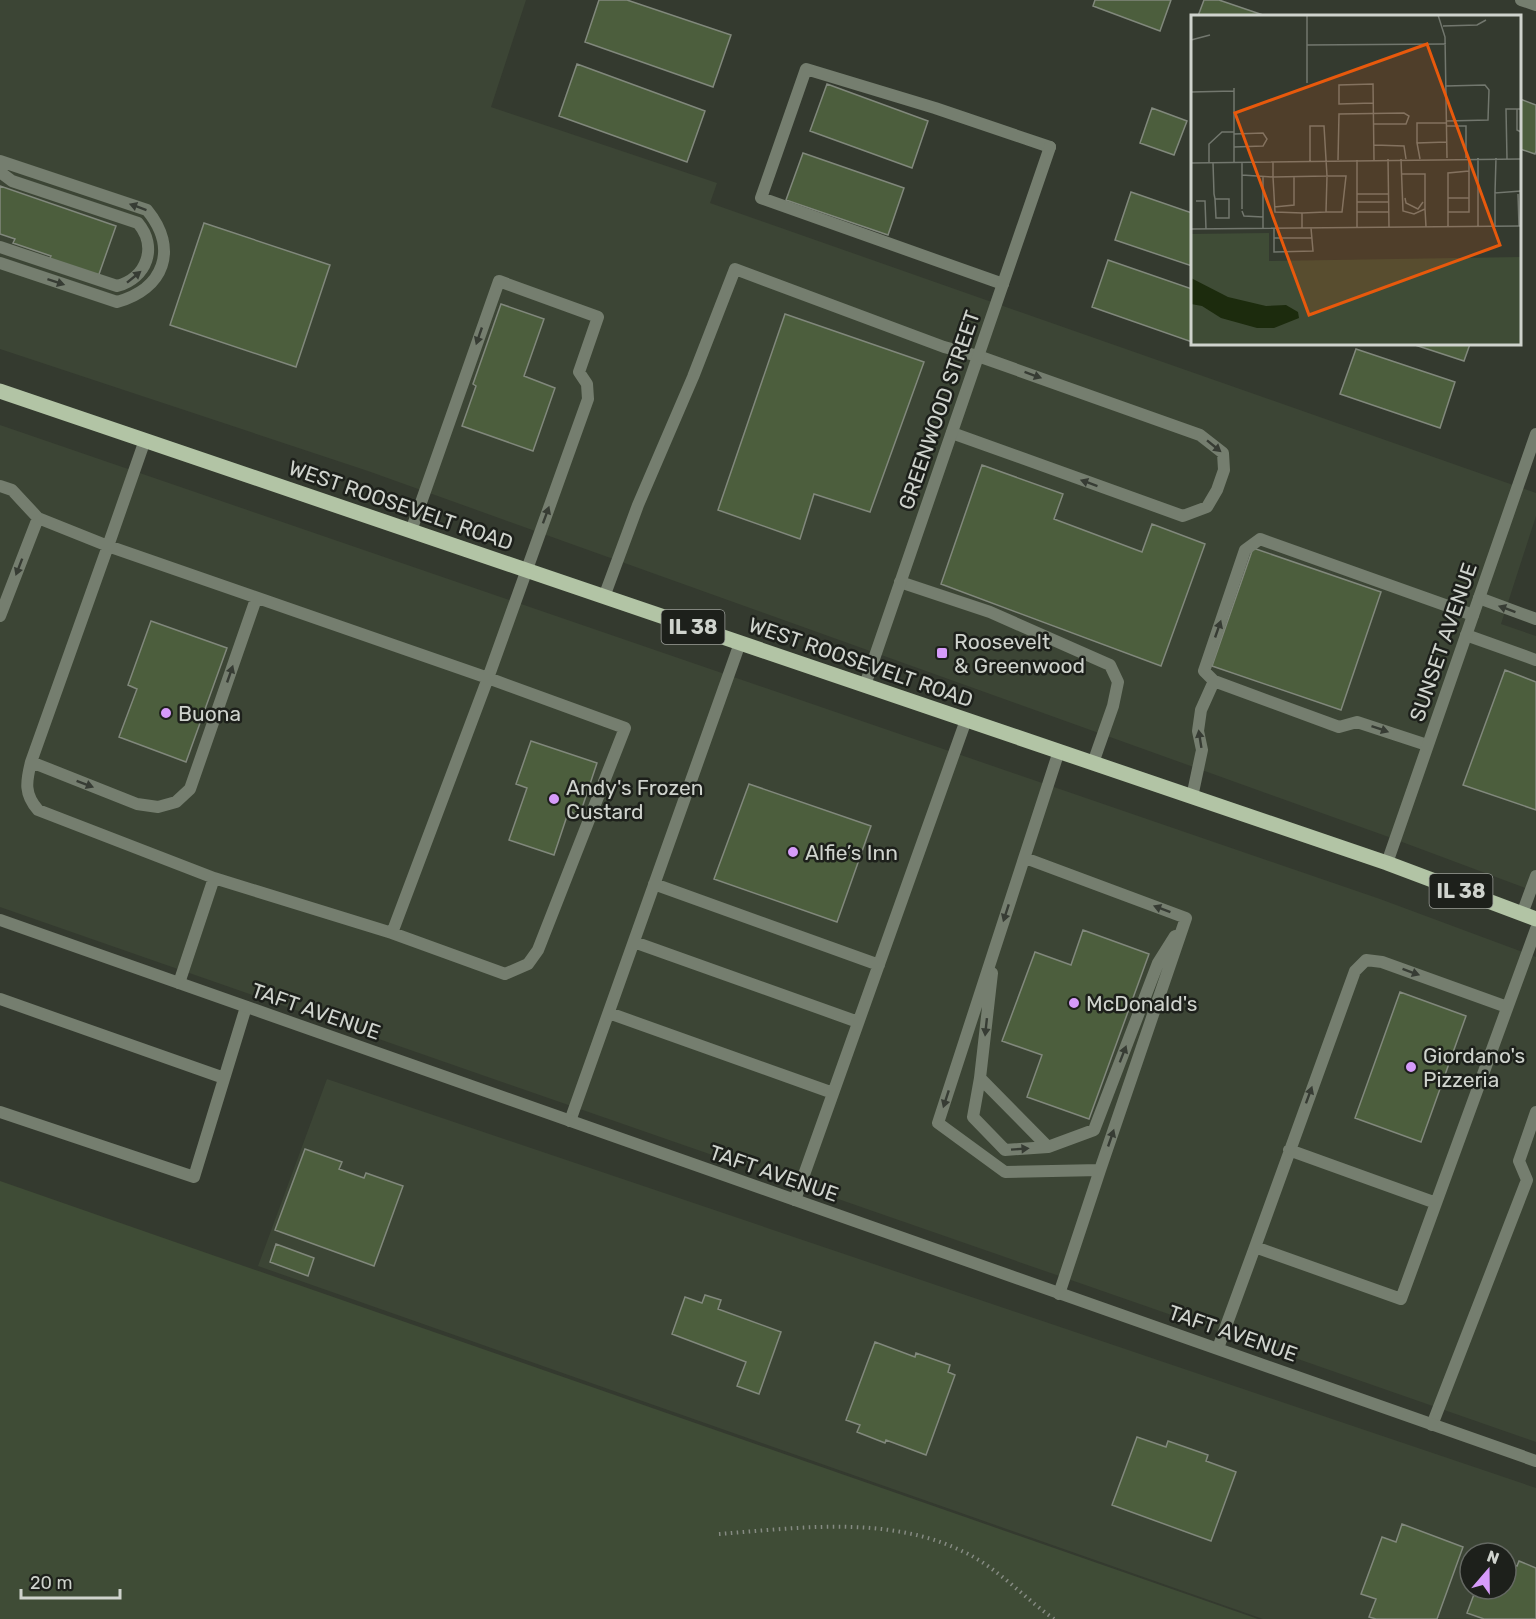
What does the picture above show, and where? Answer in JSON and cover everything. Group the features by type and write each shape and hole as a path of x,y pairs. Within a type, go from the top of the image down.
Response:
{"main road":[{"name":"WEST ROOSEVELT ROAD","path":"0,391 1387,863 1529,916"}],"street":[{"path":"1521,0 1536,5"},
{"name":"GREENWOOD STREET","path":"865,685 900,582 952,433 1050,147 935,108 806,69 761,198 1003,284"},
{"path":"0,161 147,210 157,222 163,236 164,251 162,266 155,279 132,298 117,302 0,263"},
{"path":"0,172 12,181 138,223 144,229 149,250 147,261 135,278 126,284 117,286 0,247"},
{"path":"604,597 638,505 693,377 735,269 944,347 978,356 1200,435 1223,453 1224,470 1217,490 1207,507 1183,516 952,433"},
{"path":"392,933 488,678 588,399 587,384 579,372 598,317 499,281 411,531"},
{"name":"SUNSET AVENUE","path":"1387,863 1536,434"},
{"path":"0,486 12,490 38,518 108,546 488,678 625,729 538,950 528,964 505,974 392,933 214,878 38,810 29,800 27,781 31,762 108,546 145,440"},
{"path":"0,616 38,518"},
{"path":"1427,745 1357,722 1339,727 1214,681 1204,671 1245,550 1260,540 1473,615"},
{"path":"900,582 990,612 1110,665 1118,682 1113,706 1093,763"},
{"path":"31,762 137,804 158,807 176,802 190,789 256,598"},
{"path":"1479,598 1536,619"},
{"path":"1466,635 1536,660"},
{"path":"570,1121 740,643"},
{"path":"1191,796 1202,750 1198,731 1201,710 1214,681"},
{"path":"795,1200 966,720"},
{"path":"1059,751 938,1123 1005,1172 1100,1170"},
{"path":"1025,858 1186,918"},
{"path":"1529,916 1536,876"},
{"path":"179,983 214,878"},
{"path":"654,885 879,965"},
{"path":"995,948 974,1117 1005,1150 1048,1147 1094,1131 1158,963 1186,918"},
{"path":"1059,1294 1186,918"},
{"name":"TAFT AVENUE","path":"0,920 1536,1461"},
{"path":"1255,1246 1401,1299 1536,929"},
{"path":"634,942 858,1022"},
{"path":"1218,1348 1355,971 1366,960 1382,962 1508,1007"},
{"path":"0,999 224,1078"},
{"path":"0,1112 194,1177 246,1007"},
{"path":"609,1013 833,1093"},
{"path":"980,1078 1048,1147"},
{"path":"1432,1425 1527,1180 1519,1161 1536,1112"},
{"path":"1289,1150 1436,1203"}],"path":[{"path":"719,1534 850,1527 913,1534 963,1551 982,1562 1054,1619"}],"shaded area":[{"path":"0,0 526,0 491,107 717,183 710,203 1536,493 1536,516 1501,624 1536,636 1536,892 1386,836 368,471 0,349"},
{"path":"0,425 1380,899 1536,957 1536,1442 0,907"},
{"path":"327,1079 1536,1488 1536,1619 1263,1619 258,1266"},
{"path":"0,1181 1258,1619 0,1619"}],"building":[{"path":"599,0 627,0 731,35 713,87 585,42"},
{"path":"1095,0 1171,0 1160,31 1093,6"},
{"path":"1204,0 1219,0 1263,15 1198,15"},
{"path":"577,64 705,111 687,162 559,116"},
{"path":"827,84 928,121 912,168 810,131"},
{"path":"1521,99 1536,105 1535,154 1521,149"},
{"path":"1152,108 1187,121 1174,155 1140,143"},
{"path":"803,153 904,188 888,235 786,200"},
{"path":"0,186 116,226 98,277 49,260 51,256 13,243 15,239 0,234"},
{"path":"1131,192 1191,213 1191,266 1115,240"},
{"path":"204,223 330,265 296,367 170,325"},
{"path":"1108,260 1191,289 1191,342 1092,307"},
{"path":"501,304 544,319 524,376 555,388 533,451 462,426 476,386 473,384"},
{"path":"785,314 924,362 870,512 814,494 800,539 718,510"},
{"path":"1415,345 1470,345 1464,361"},
{"path":"1356,349 1455,382 1440,428 1340,394"},
{"path":"982,465 1063,494 1054,519 1142,552 1152,524 1205,544 1161,666 941,584"},
{"path":"1253,548 1381,592 1341,710 1212,666"},
{"name":"Buona","path":"151,621 227,648 186,762 119,737 137,689 128,685"},
{"path":"1505,670 1536,682 1536,810 1463,785"},
{"name":"Andy's Frozen Custard","path":"531,741 597,763 579,817 569,810 554,855 509,840 527,788 516,784"},
{"name":"Alfie’s Inn","path":"749,784 871,826 837,922 714,879"},
{"name":"McDonald's","path":"1083,930 1149,954 1089,1119 1027,1097 1042,1055 1002,1041 1035,952 1071,965"},
{"name":"Giordano's Pizzeria","path":"1400,992 1466,1016 1421,1142 1355,1118"},
{"path":"305,1149 342,1162 339,1169 364,1178 366,1173 403,1186 374,1266 275,1230"},
{"path":"276,1244 314,1258 308,1276 270,1262"},
{"path":"705,1295 721,1300 718,1309 781,1332 759,1394 737,1386 746,1362 672,1334 685,1297 702,1303"},
{"path":"875,1342 915,1357 916,1353 950,1365 948,1372 955,1375 926,1455 857,1432 860,1425 846,1420"},
{"path":"1137,1437 1166,1447 1168,1441 1208,1455 1206,1461 1236,1472 1211,1541 1112,1505"},
{"path":"1402,1524 1458,1545 1458,1561 1437,1619 1369,1617 1376,1599 1361,1594 1382,1537 1396,1542"},
{"path":"1519,1561 1536,1568 1536,1619 1484,1619 1467,1613 1472,1601 1518,1601"}],"place":[{"name":"Roosevelt & Greenwood","path":"942,653"},
{"name":"Buona","path":"166,713"},
{"name":"Andy's Frozen Custard","path":"554,799"},
{"name":"Alfie’s Inn","path":"793,852"},
{"name":"McDonald's","path":"1074,1003"},
{"name":"Giordano's Pizzeria","path":"1411,1067"}]}
